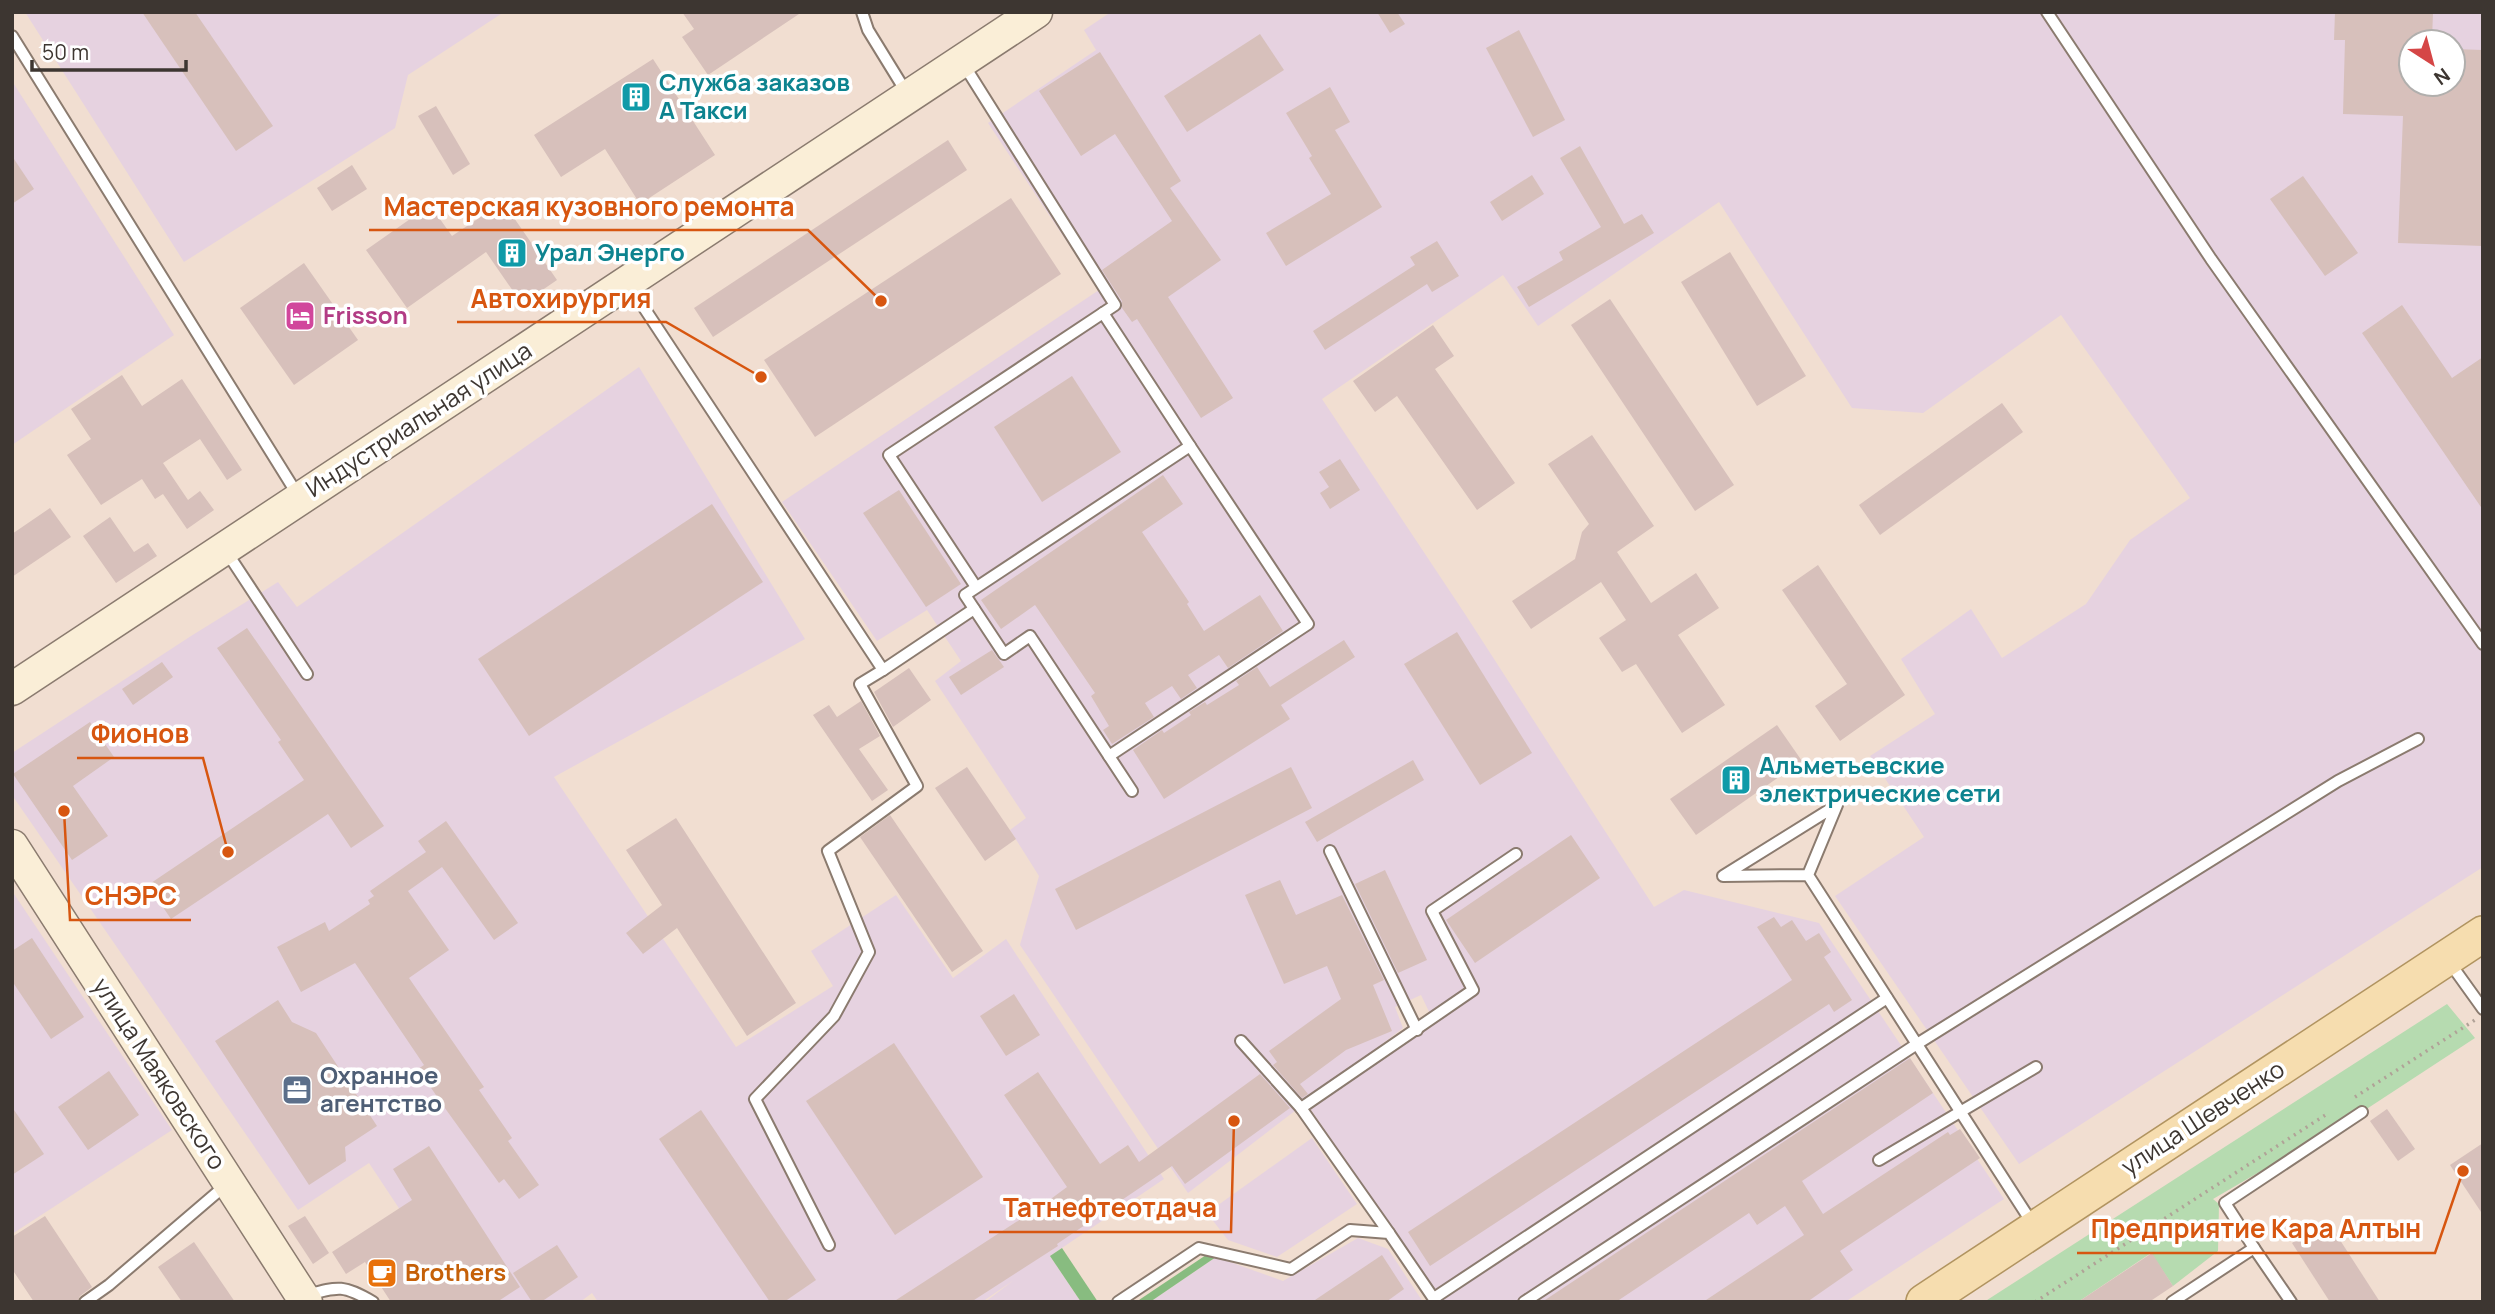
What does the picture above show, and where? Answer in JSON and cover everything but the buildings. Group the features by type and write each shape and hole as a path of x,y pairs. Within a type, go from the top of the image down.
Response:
{"main road":[{"name":"улица Шевченко","path":"1924,1302 2483,934"}],"street":[{"name":"Индустриальная улица","path":"12,689 1036,12"},
{"name":"улица Маяковского","path":"12,846 304,1299"}],"lane":[{"path":"862,12 868,30 909,97"},
{"path":"2047,12 2211,259 2483,643"},
{"path":"14,42 300,499"},
{"path":"961,62 1115,304 888,455 976,587"},
{"path":"627,283 883,670"},
{"path":"1103,313 1308,624 1109,756"},
{"path":"1132,791 1030,636 1004,654 965,595 1190,446"},
{"path":"224,549 307,674"},
{"path":"829,1244 755,1099 834,1016 869,952 828,850 917,786 860,684 974,609"},
{"path":"1524,1302 1917,1044 2338,781 2418,739"},
{"path":"1837,805 1808,875 1784,875 1723,876 1837,805"},
{"path":"1330,851 1417,1030"},
{"path":"1301,1108 1473,990 1432,911 1516,854"},
{"path":"1808,875 2035,1228"},
{"path":"2447,958 2483,1009"},
{"path":"1241,1041 1301,1108 1435,1300 1888,998"},
{"path":"1879,1160 2036,1067"},
{"path":"2291,1302 2225,1203 2362,1112"},
{"path":"85,1302 109,1285 229,1182"},
{"path":"1118,1302 1199,1248 1291,1269 1350,1230 1389,1233"},
{"path":"2176,1301 2254,1248"},
{"path":"304,1299 329,1289 350,1288 373,1302"}],"path":[{"path":"2353,1098 2483,1015"},
{"path":"2035,1302 2329,1113"}],"shaded area":[{"path":"25,12 504,12 408,75 395,128 184,262"},
{"path":"1111,12 2483,12 2483,867 2019,1164 1835,896 1924,837 1870,756 1935,714 1901,659 1971,609 2002,658 2086,604 2130,540 2190,498 2061,315 1923,413 1852,408 1719,202 1538,326 1503,275 1322,399 1654,907 1684,890 1819,923 2004,1199 1845,1302 1443,1302 1309,1107 1435,1024 1421,995 1395,1007 1403,1028 1188,1193 1020,945 1039,876 1010,830 1026,818 935,681 961,661 927,610 877,641 782,502 1099,290 988,123 1096,50 1084,30"},
{"path":"12,81 174,335 12,445"},
{"path":"639,367 805,639 554,777 736,1047 833,986 811,951 896,895 953,978 1006,939 1164,1179 1050,1256 1081,1302 985,1302 1014,1280 982,1302 598,1302 592,1293 580,1302 461,1302 369,1163 298,1210 12,795 12,753 278,582 297,607"},
{"path":"12,891 172,1130 12,1234"},
{"path":"1312,1138 1357,1204 1277,1257 1228,1240 1207,1213"},
{"path":"1358,1238 1388,1249 1423,1302 1150,1302 1216,1257 1283,1281"}],"green space":[{"path":"2447,1004 2475,1038 2362,1112 2213,1199 2219,1204 2218,1251 2173,1286 2151,1253 2078,1302 1984,1302"},
{"path":"1062,1248 1098,1302 1081,1302 1050,1256"},
{"path":"1212,1251 1216,1257 1150,1302 1136,1302"}],"place":[{"name":"Служба заказов А Такси","path":"636,97"},
{"name":"Урал Энерго","path":"512,253"},
{"name":"Мастерская кузовного ремонта","path":"881,301"},
{"name":"Frisson","path":"300,316"},
{"name":"Автохирургия","path":"761,377"},
{"name":"Альметьевские электрические сети","path":"1736,780"},
{"name":"СНЭРС","path":"64,811"},
{"name":"Фионов","path":"228,852"},
{"name":"Охранное агентство","path":"297,1090"},
{"name":"Татнефтеотдача","path":"1234,1121"},
{"name":"Предприятие Кара Алтын","path":"2463,1171"},
{"name":"Brothers","path":"382,1273"}]}
